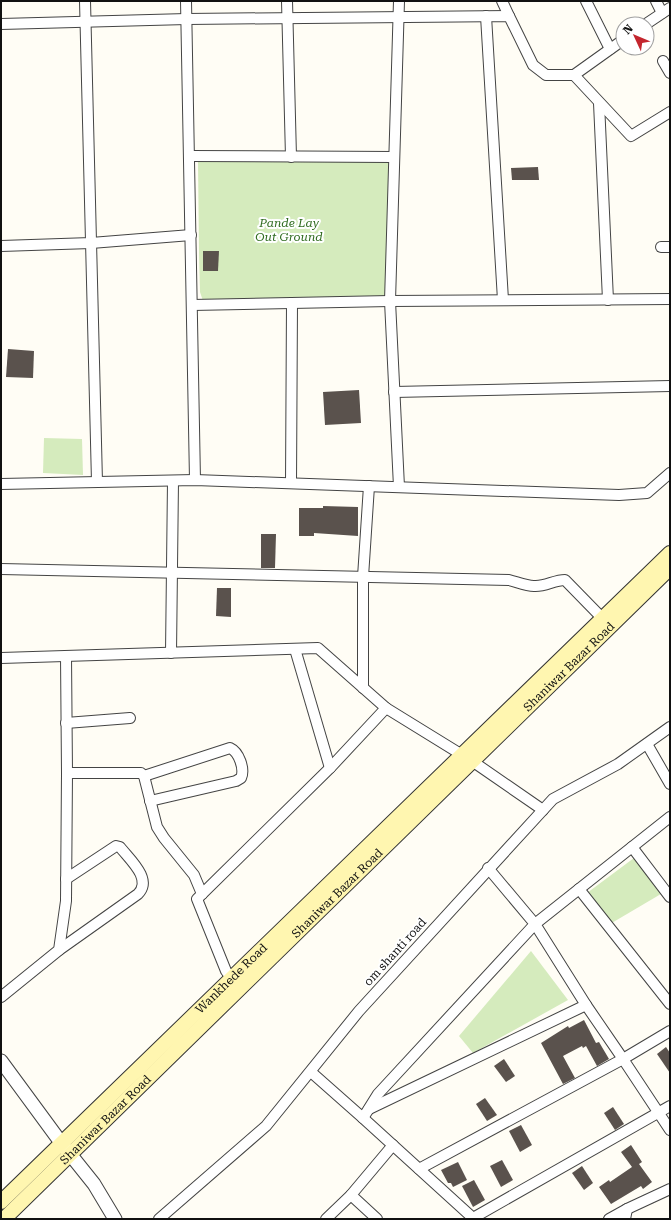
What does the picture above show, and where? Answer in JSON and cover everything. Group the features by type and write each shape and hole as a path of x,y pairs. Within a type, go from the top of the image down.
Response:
{"main road":[{"name":"Shaniwar Bazar Road","path":"4,1219 607,622 670,553"},
{"name":"Shaniwar Bazar Road","path":"607,622 670,568"},
{"name":"Wankhede Road","path":"1,1202 232,979 467,759"}],"street":[{"path":"85,1 96,482"},
{"path":"186,1 195,480"},
{"path":"287,1 291,157"},
{"path":"399,1 397,17 390,301 399,487"},
{"path":"502,1 533,64 546,75 574,75 615,46"},
{"path":"586,1 610,49"},
{"path":"655,18 666,10 656,1"},
{"path":"486,16 503,300"},
{"path":"1,24 186,19 509,16"},
{"path":"663,61 670,73"},
{"path":"574,75 631,136 670,112"},
{"path":"599,103 608,300"},
{"path":"190,156 394,157"},
{"path":"1,246 91,243 191,236"},
{"path":"192,305 390,301 670,299"},
{"path":"291,484 292,303"},
{"path":"394,392 670,386"},
{"path":"1,484 195,480 619,495 647,493 670,473"},
{"path":"171,653 173,481"},
{"path":"363,688 362,577 369,486"},
{"path":"1,569 509,580 534,586 564,580 607,622"},
{"path":"1,658 318,648 386,708 467,759 542,810"},
{"path":"295,649 330,768"},
{"path":"59,950 66,901 66,656"},
{"path":"232,979 226,971 197,899 330,768 386,708"},
{"path":"66,723 130,718"},
{"name":"om shanti road","path":"159,1219 266,1126 359,1011 488,868 553,799 618,764 670,727"},
{"path":"143,774 230,744"},
{"path":"647,744 670,784"},
{"path":"67,773 143,774 230,748 237,754 243,771 241,778 236,781 150,801"},
{"path":"143,774 157,827 194,875 202,894"},
{"path":"363,1118 378,1094 535,924 670,817"},
{"path":"1,997 59,950 138,894 143,885 143,877 120,847 116,846 66,879"},
{"path":"632,847 670,897"},
{"path":"488,868 535,924 586,1005 670,1130"},
{"path":"579,889 670,1004"},
{"path":"369,1108 586,1005"},
{"path":"418,1169 623,1059 670,1031"},
{"path":"1,1061 70,1155 94,1184 115,1219"},
{"path":"311,1072 474,1219 670,1106"},
{"path":"326,1219 351,1195 393,1145"},
{"path":"609,1219 626,1214 670,1189"},
{"path":"351,1195 377,1219"}],"green space":[{"name":"Pande Lay Out Ground","path":"243,160 390,160 387,296 364,298 203,301 200,292 198,162"},
{"path":"44,438 82,439 83,475 43,473"},
{"path":"638,855 666,891 610,924 587,893"},
{"path":"531,951 568,1000 473,1053 459,1036"}],"building":[{"path":"538,167 539,180 512,180 511,168"},
{"path":"203,251 219,251 218,271 203,271"},
{"path":"8,349 34,351 33,378 6,377"},
{"path":"359,390 361,423 325,425 323,392"},
{"path":"323,506 358,507 358,536 314,533 314,536 299,536 299,508 323,508"},
{"path":"261,534 276,534 275,568 261,568"},
{"path":"217,588 231,588 231,617 216,616"},
{"path":"584,1020 596,1043 599,1042 609,1059 597,1066 586,1046 583,1048 582,1046 563,1056 575,1078 563,1084 541,1043 568,1026 569,1028"},
{"path":"666,1047 670,1053 670,1073 657,1054"},
{"path":"504,1059 515,1076 506,1082 494,1066"},
{"path":"485,1098 497,1115 487,1121 476,1104"},
{"path":"613,1107 624,1124 615,1130 604,1113"},
{"path":"521,1125 532,1145 520,1152 509,1131"},
{"path":"631,1145 642,1162 639,1164 652,1182 643,1189 641,1186 611,1204 599,1187 609,1180 610,1182 632,1167 621,1152"},
{"path":"502,1160 513,1180 501,1187 490,1166"},
{"path":"458,1162 467,1180 453,1187 451,1183 448,1183 441,1170"},
{"path":"582,1166 593,1183 584,1190 572,1173"},
{"path":"474,1180 485,1200 473,1207 462,1186"}]}
